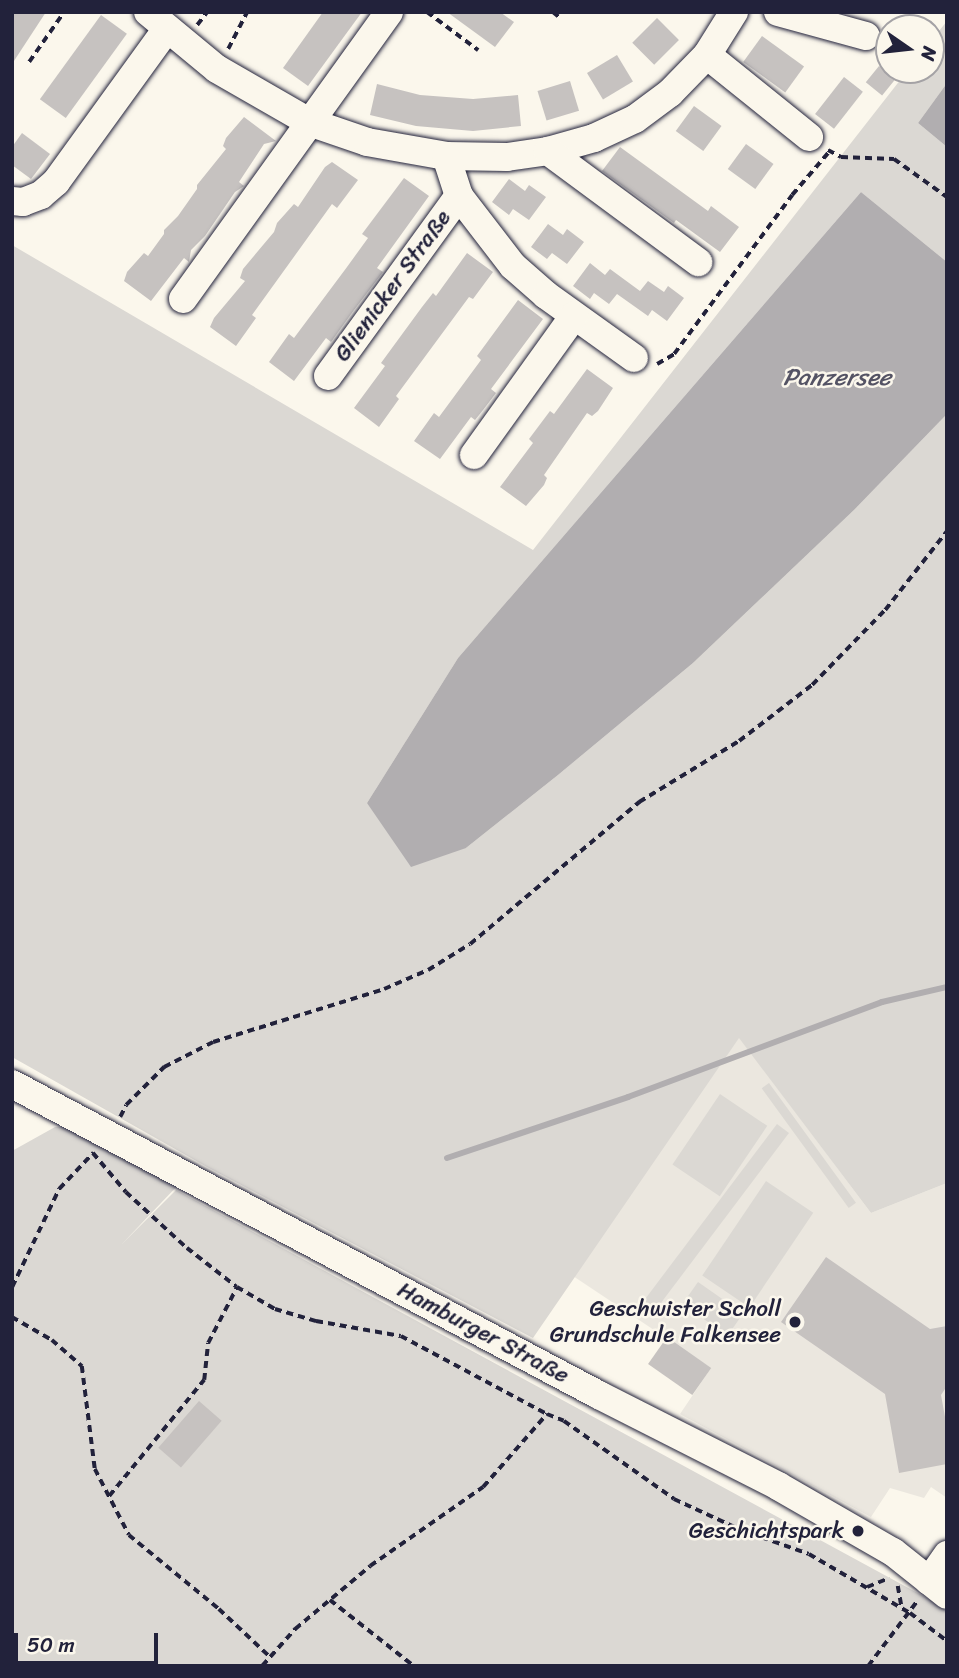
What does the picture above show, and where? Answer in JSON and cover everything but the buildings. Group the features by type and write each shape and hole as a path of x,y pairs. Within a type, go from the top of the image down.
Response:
{"street":[{"path":"183,299 389,12"},
{"path":"12,201 23,202 41,195 56,181 157,21 217,69 309,122 367,142 446,156 507,157 548,151 594,138 635,119 670,93 707,55 734,12"},
{"path":"778,12 866,36"},
{"path":"707,55 819,144"},
{"path":"548,151 698,262"},
{"name":"Glienicker Straße","path":"446,156 459,196 513,266 574,316 634,358"},
{"name":"Glienicker Straße","path":"328,376 459,196"},
{"path":"474,455 574,316"},
{"name":"Hamburger Straße","path":"12,1084 599,1395 778,1486 893,1552 938,1588"},
{"path":"938,1588 947,1555"}],"path":[{"path":"29,62 64,12"},
{"path":"217,69 247,12"},
{"path":"427,12 478,50"},
{"path":"553,12 559,17"},
{"path":"634,358 653,366 674,354 792,195 819,144 841,157 894,159 947,197"},
{"path":"117,1122 126,1105 164,1067 214,1042 384,989 428,970 470,944 639,802 739,741 812,685 885,610 947,531"},
{"path":"12,1287 59,1189 93,1153 125,1192 187,1248 237,1287 275,1309 316,1321 401,1336 547,1415 564,1421 674,1499 738,1529 809,1554 911,1613 947,1642"},
{"path":"109,1496 204,1380 208,1343 237,1287"},
{"path":"12,1317 52,1340 82,1366 95,1469 129,1535 219,1609 269,1656"},
{"path":"262,1666 295,1629 370,1566 483,1487 547,1415"},
{"path":"867,1587 895,1575 902,1608"},
{"path":"868,1666 911,1613 938,1588"},
{"path":"330,1600 414,1666"}],"shaded area":[{"path":"947,21 947,83 918,123 947,147 947,262 861,192 458,658 367,803 466,848 693,663 854,510 947,414 947,1183 871,1213 739,1038 533,1338 207,1167 12,1057 12,245 533,550 897,84 945,84"},
{"name":"Geschwister Scholl Grundschule Falkensee","path":"739,1037 871,1213 947,1183 947,1498 931,1487 924,1498 890,1488 871,1517 680,1414 711,1368 573,1276"},
{"path":"769,1083 856,1203 849,1208 762,1088"},
{"path":"720,1094 767,1126 720,1196 672,1164"},
{"path":"777,1124 789,1133 654,1313 642,1304"},
{"path":"74,1126 180,1183 121,1245 176,1190 936,1603 947,1612 947,1666 12,1666 12,1151 55,1127"},
{"path":"766,1181 813,1213 750,1307 702,1276"},
{"path":"698,1282 743,1314 728,1336 683,1304"}],"water":[{"path":"947,83 947,147 918,123"},
{"name":"Panzersee","path":"861,192 947,262 947,414 854,510 693,663 466,848 411,867 367,803 458,658"}],"waterway":[{"path":"447,1158 628,1097 882,1002 947,987"}],"place":[{"name":"Geschwister Scholl Grundschule Falkensee","path":"795,1322"},
{"name":"Geschichtspark","path":"858,1531"}]}
